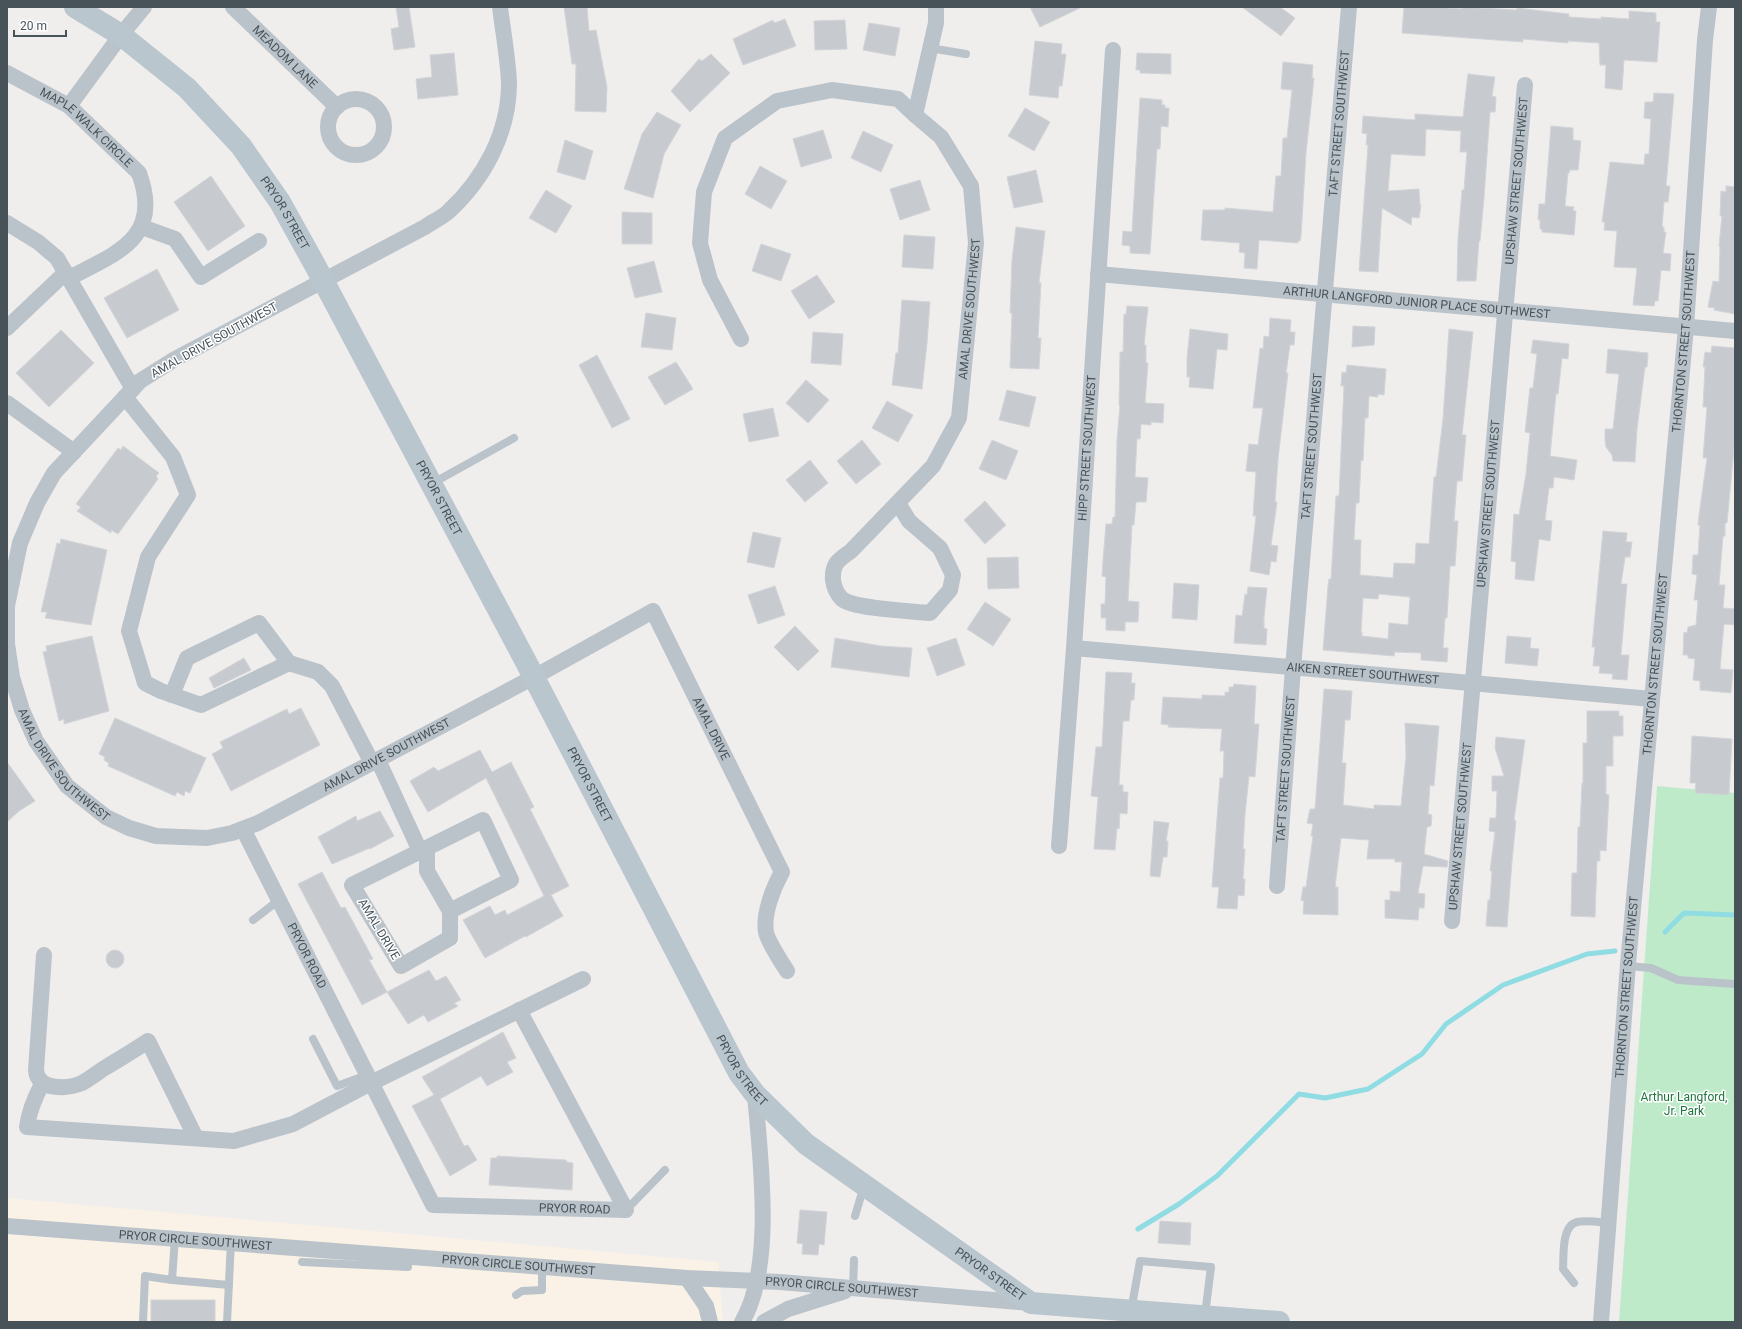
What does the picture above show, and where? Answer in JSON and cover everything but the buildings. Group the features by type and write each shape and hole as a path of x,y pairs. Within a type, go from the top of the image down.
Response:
{"main road":[{"name":"PRYOR STREET","path":"75,7 121,35 188,88 241,146 280,202 534,677 739,1073 756,1094 806,1144 1031,1303 1136,1315 1205,1316 1279,1322"}],"street":[{"path":"69,106 121,35 144,7"},
{"name":"MEADOM LANE","path":"233,7 337,107"},
{"name":"AMAL DRIVE SOUTHWEST","path":"500,7 509,83 506,114 498,144 477,181 447,212 425,227 174,360 140,381 54,473 38,503 20,544 7,606 7,644 12,677 12,699 22,710 36,741 67,786 106,817 129,828 156,836 207,838 232,833 258,823 534,677"},
{"path":"915,115 936,23 936,7"},
{"name":"TAFT STREET SOUTHWEST","path":"1277,886 1293,668 1349,7"},
{"name":"THORNTON STREET SOUTHWEST","path":"1601,1322 1628,966 1686,327 1708,7"},
{"name":"HIPP STREET SOUTHWEST","path":"1059,846 1074,648 1113,50"},
{"name":"MAPLE WALK CIRCLE","path":"7,73 69,106 139,173 145,188 147,209 142,227 127,245 112,256 67,276 7,328"},
{"name":"UPSHAW STREET SOUTHWEST","path":"1452,921 1525,85"},
{"name":"AMAL DRIVE SOUTHWEST","path":"741,339 710,280 700,243 704,192 724,138 777,101 832,90 898,100 941,137 971,186 976,243 959,418 933,466 851,551 837,561 833,572 834,589 843,600 859,606 930,613 950,590 953,575 949,563 940,548 909,521 898,503"},
{"path":"7,223 38,242 57,258 129,393 173,457 188,495 148,557 129,631 145,683 172,694 201,705 289,663 259,623 188,658 172,694"},
{"path":"142,227 175,239 201,277 259,241"},
{"name":"ARTHUR LANGFORD JUNIOR PLACE SOUTHWEST","path":"1098,274 1735,331"},
{"path":"7,403 74,452"},
{"name":"AMAL DRIVE","path":"534,677 653,612 782,872 776,883 767,909 766,933 787,971"},
{"name":"AIKEN STREET SOUTHWEST","path":"1074,648 1652,699"},
{"name":"AMAL DRIVE","path":"289,663 318,672 332,686 375,761 423,850 427,871 450,911 450,938 401,966 352,885 423,850 483,820 511,880 450,911"},
{"name":"PRYOR ROAD","path":"243,829 433,1205 626,1210 519,1010"},
{"path":"44,955 36,1070 36,1076 42,1084 51,1087 68,1086 81,1083 148,1041 196,1138"},
{"path":"42,1084 28,1116 27,1126 234,1141 293,1124 369,1079 583,979"},
{"path":"742,1322 758,1282 763,1225 756,1094"},
{"name":"PRYOR CIRCLE SOUTHWEST","path":"7,1226 231,1242 302,1259 408,1256 1031,1303"},
{"path":"687,1278 706,1306 710,1322"},
{"path":"764,1322 788,1309 853,1289"}],"lane":[{"path":"930,48 966,54"},
{"path":"431,484 514,438"},
{"path":"253,920 279,900"},
{"path":"1628,966 1651,968 1678,980 1735,984"},
{"path":"313,1039 337,1086 369,1079"},
{"path":"626,1210 665,1170"},
{"path":"855,1216 864,1185"},
{"path":"1574,1283 1563,1269 1566,1233 1570,1226 1577,1222 1609,1223"},
{"path":"172,1280 175,1238"},
{"path":"226,1322 231,1242"},
{"path":"853,1289 854,1260"},
{"path":"1136,1315 1140,1261 1211,1267 1205,1316"},
{"path":"516,1295 522,1291 542,1290 542,1266"},
{"path":"143,1322 144,1276 228,1285"}],"shaded area":[{"path":"7,1198 718,1262 723,1322 7,1322"}],"green space":[{"name":"Arthur Langford, Jr. Park","path":"1657,786 1735,793 1735,1322 1619,1322"}],"waterway":[{"path":"1665,932 1684,913 1735,915"},
{"path":"1138,1229 1179,1204 1217,1176 1299,1094 1325,1098 1368,1089 1422,1054 1446,1024 1503,985 1587,954 1615,951"}]}
